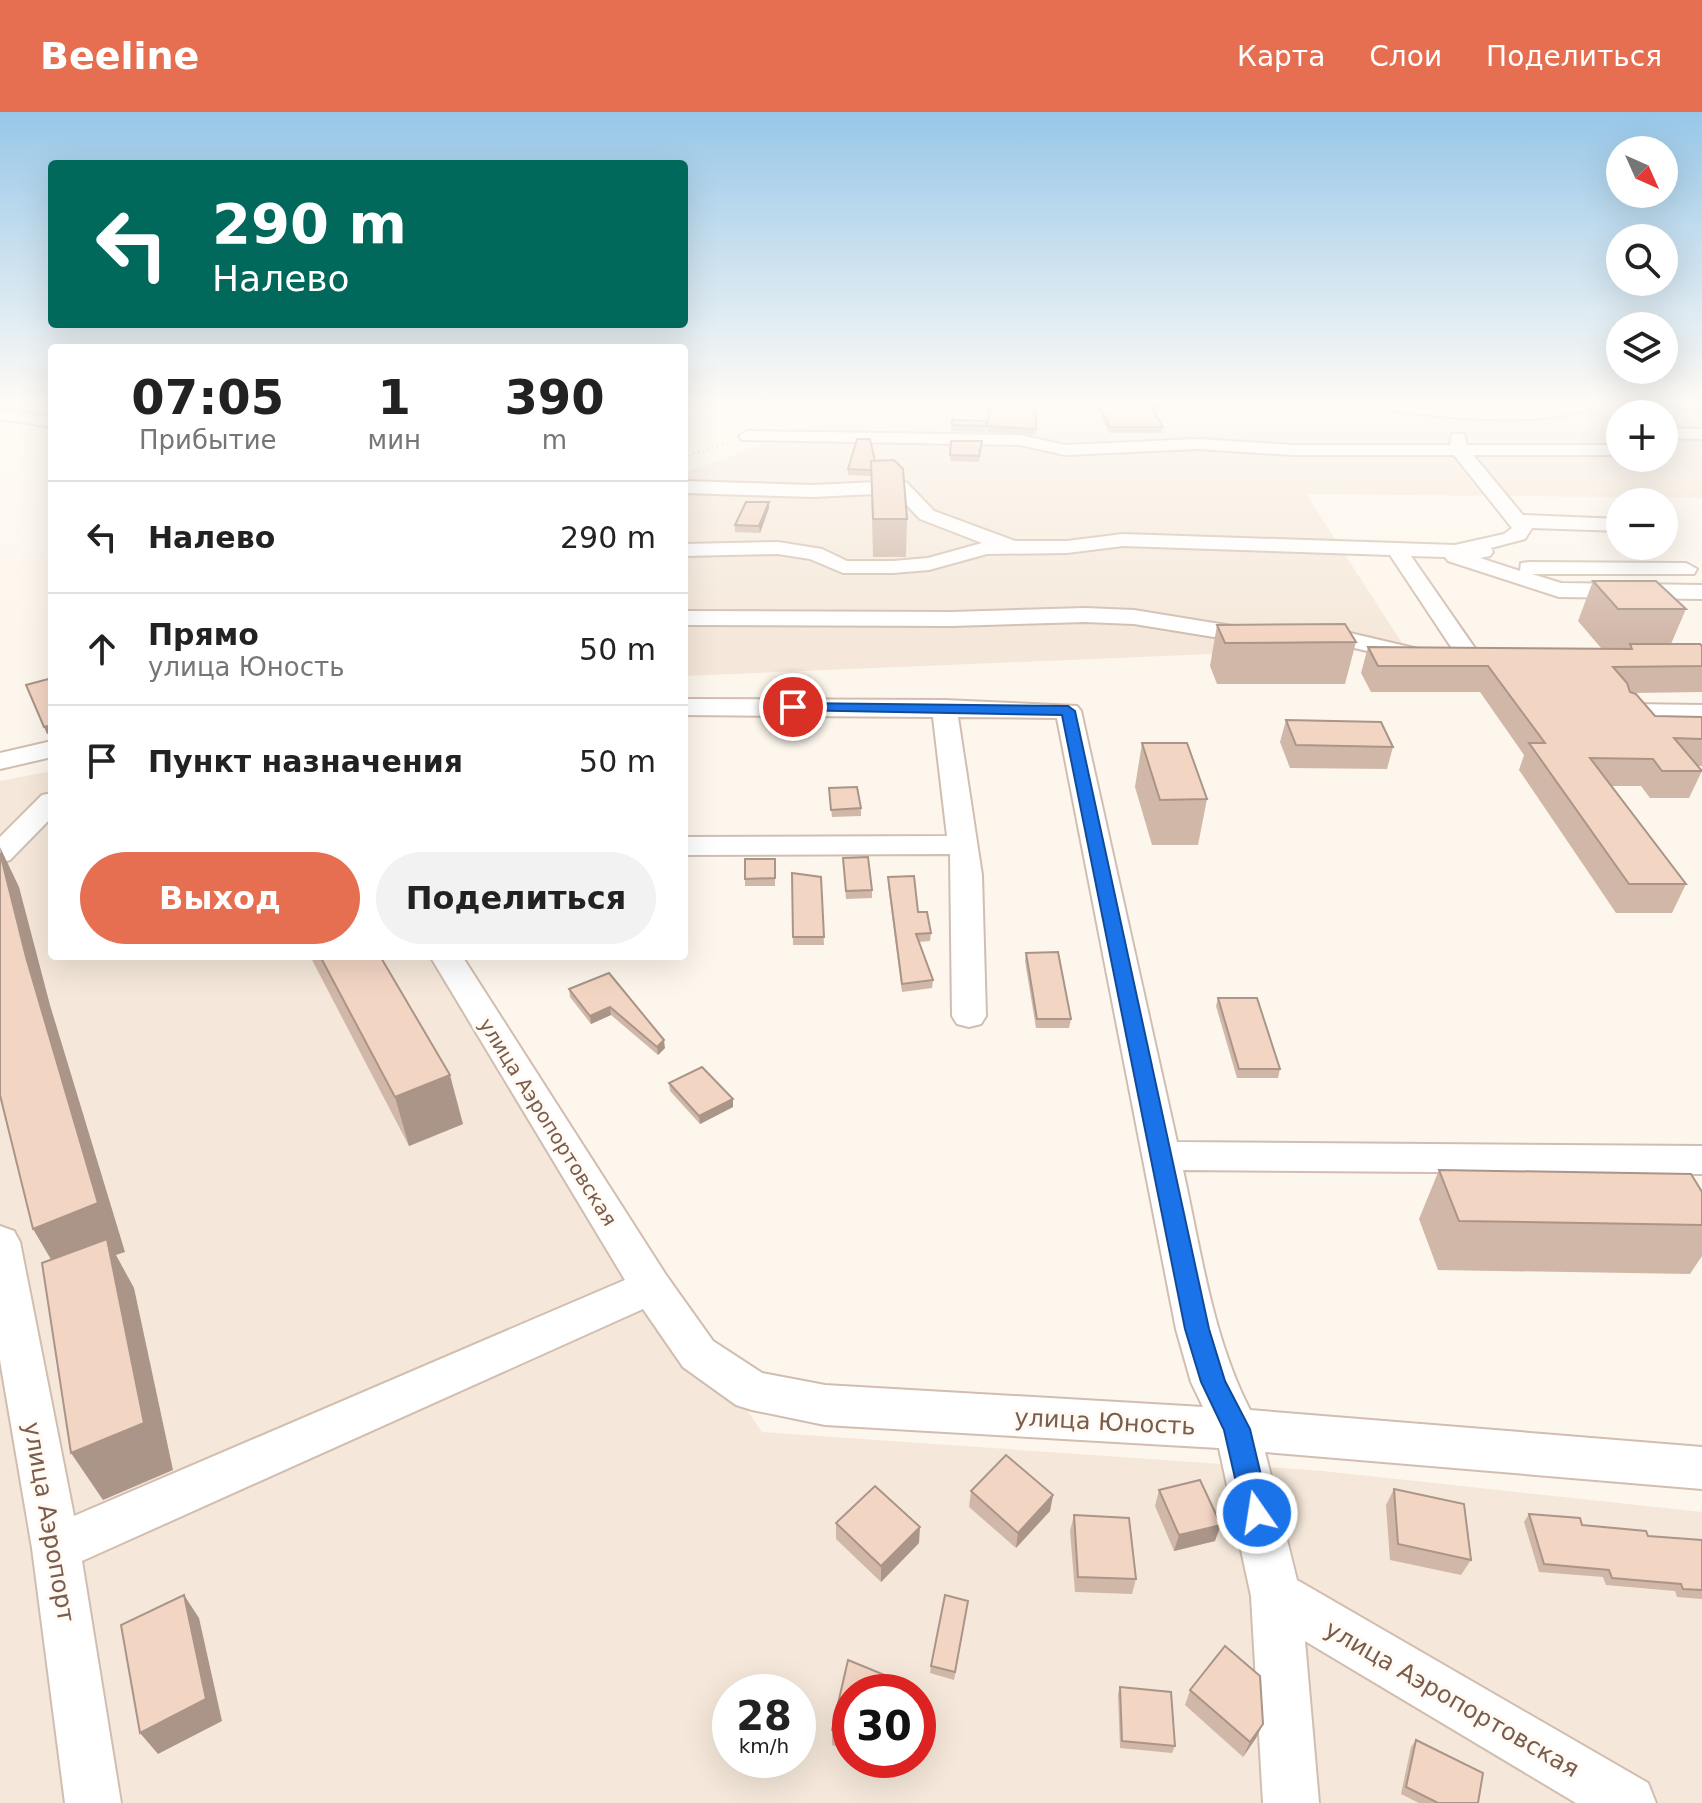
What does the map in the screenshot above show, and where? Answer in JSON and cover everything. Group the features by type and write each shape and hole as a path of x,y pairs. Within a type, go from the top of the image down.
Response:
{"street":[{"path":"1460,551 1471,544 1514,537 1523,529 1483,480"},
{"path":"688,487 813,491 900,487 927,515 968,533 1013,545"},
{"path":"1517,521 1606,524"},
{"path":"688,550 778,548 815,553 843,567 929,564 986,548 1013,545 1067,547 1123,540 1460,551 1559,590 1702,592"},
{"path":"688,618 1134,617 1197,625 1239,636 1350,640 1433,659 1477,657 1396,549"},
{"path":"1433,550 1484,560 1686,564"},
{"path":"688,707 1068,711 1145,1093 1162,1156 1197,1329 1213,1382 1237,1429 1276,1596 1291,1803"},
{"path":"937,708 967,875 969,1016"},
{"path":"1631,712 1702,713"},
{"path":"0,761 48,750"},
{"path":"0,854 48,805"},
{"path":"688,846 963,845"},
{"name":"улица Аэропортовская","path":"448,960 651,1287"},
{"path":"1162,1156 1702,1160"},
{"path":"1656,1158 1679,1199"},
{"name":"улица Аэропорт","path":"0,1242 56,1548 93,1803"},
{"path":"56,1548 651,1287"},
{"name":"улица Юность","path":"651,1287 698,1354 752,1391 825,1405 1237,1429 1702,1468"},
{"name":"улица Аэропортовская","path":"1276,1596 1628,1803"}],"shaded area":[{"path":"688,480 1702,480 1702,498 1678,498 1678,488 1606,488 1606,497 1306,494 1404,646 688,676"},
{"path":"48,772 48,960 438,960 762,1432 1323,1471 1702,1512 1702,1803 0,1803 0,781"}],"building":[{"path":"872,480 904,480 907,519 873,519"},
{"path":"746,502 769,502 759,526 735,525"},
{"path":"1593,581 1656,581 1686,609 1618,609"},
{"path":"1345,624 1356,642 1225,643 1217,625"},
{"path":"1630,644 1702,646 1702,666 1613,667 1627,683 1630,692 1636,694 1655,716 1702,717 1702,739 1674,738 1702,771 1662,771 1653,759 1590,758 1686,884 1629,884 1529,743 1545,743 1488,666 1378,666 1368,647 1632,649"},
{"path":"48,679 48,726 44,727 26,685"},
{"path":"1286,720 1381,722 1393,747 1296,745"},
{"path":"1142,743 1187,743 1207,799 1160,800"},
{"path":"857,787 861,808 831,810 829,788"},
{"path":"0,853 26,957 98,1203 33,1229 0,1095"},
{"path":"868,857 872,890 846,891 843,858"},
{"path":"745,859 775,859 775,878 745,879"},
{"path":"792,873 821,877 824,937 793,937"},
{"path":"914,876 918,912 927,912 931,933 916,934 933,980 902,984 888,877"},
{"path":"1058,952 1071,1019 1037,1019 1026,953"},
{"path":"322,960 382,960 450,1075 395,1097"},
{"path":"609,973 664,1040 657,1047 610,1007 590,1016 569,989"},
{"path":"1218,998 1257,998 1280,1069 1239,1069"},
{"path":"702,1067 733,1099 699,1116 669,1083"},
{"path":"1439,1170 1691,1174 1702,1192 1702,1225 1459,1221"},
{"path":"107,1239 144,1423 71,1453 42,1263"},
{"path":"1006,1455 1053,1495 1018,1533 971,1491"},
{"path":"1200,1480 1221,1525 1179,1535 1159,1490"},
{"path":"875,1486 920,1527 881,1566 836,1523"},
{"path":"1394,1489 1464,1504 1471,1560 1398,1544"},
{"path":"1529,1514 1580,1518 1582,1525 1646,1531 1648,1536 1702,1540 1702,1590 1683,1589 1681,1584 1612,1578 1609,1570 1544,1564"},
{"path":"1074,1515 1129,1518 1136,1579 1078,1577"},
{"path":"184,1595 206,1699 140,1733 121,1625"},
{"path":"945,1595 968,1601 955,1672 931,1666"},
{"path":"1225,1646 1260,1676 1263,1724 1250,1742 1190,1690"},
{"path":"848,1660 882,1674 845,1674"},
{"path":"1120,1687 1171,1692 1175,1746 1122,1741"},
{"path":"1416,1740 1483,1773 1478,1803 1438,1803 1406,1787"}],"route":[{"path":"793,707 1068,711 1145,1093 1162,1156 1197,1329 1213,1382 1237,1429 1257,1513"}]}
